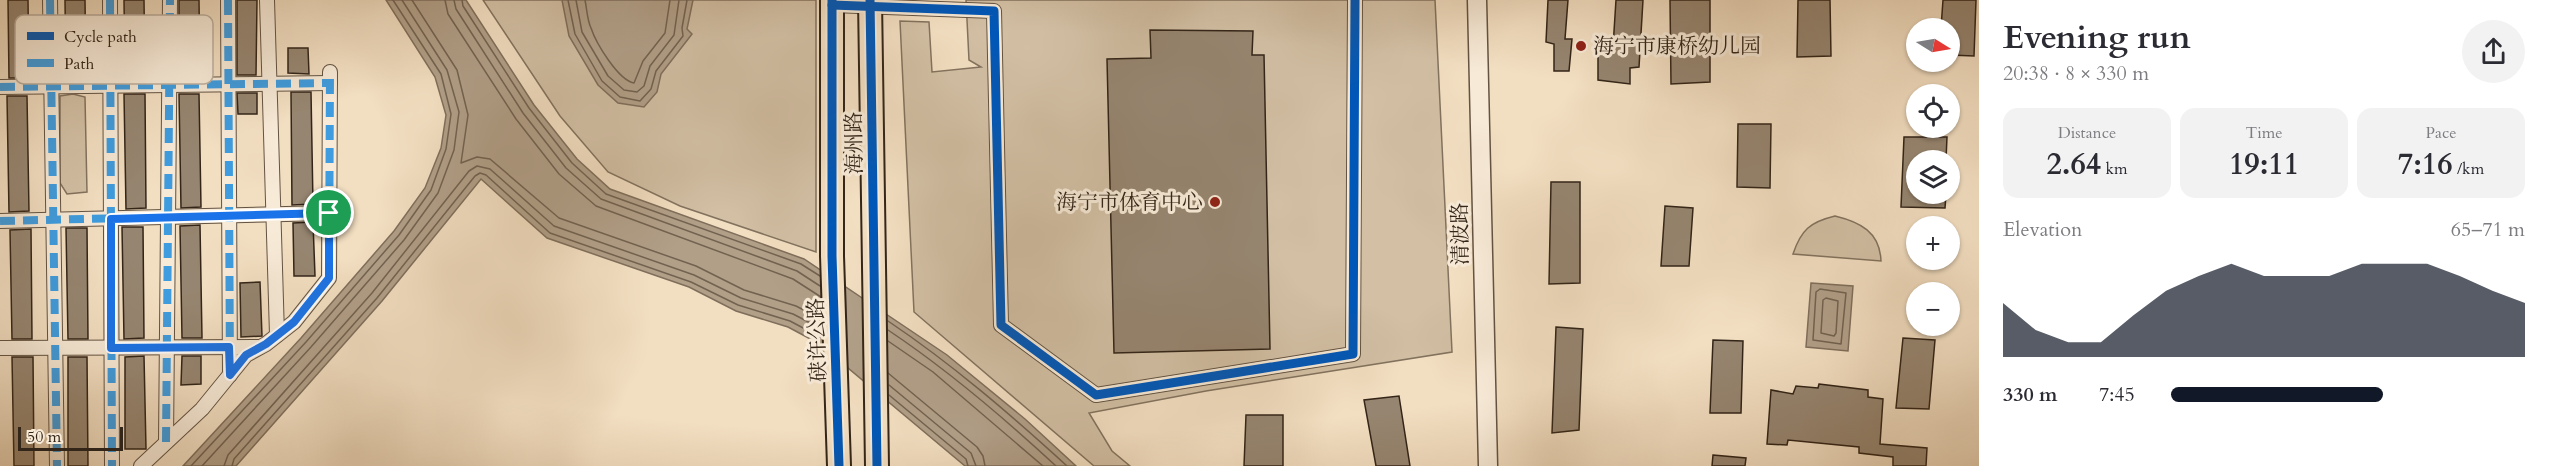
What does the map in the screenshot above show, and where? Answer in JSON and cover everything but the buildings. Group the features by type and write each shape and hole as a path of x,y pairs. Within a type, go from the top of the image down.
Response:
{"main road":[{"name":"海州路","path":"832,2 832,256"},
{"name":"海州路","path":"870,3 878,466"},
{"name":"硖许公路","path":"832,256 839,466"}],"street":[{"path":"50,0 50,15"},
{"path":"170,0 170,15"},
{"path":"228,0 230,375"},
{"path":"267,0 277,336"},
{"path":"832,2 994,11 1001,325 1096,395 1353,354 1355,0"},
{"name":"清波路","path":"1477,0 1488,466"},
{"path":"0,87 270,84 330,78 329,278 294,322 277,336 246,355 202,409 141,466"},
{"path":"51,84 57,466"},
{"path":"166,442 169,85"},
{"path":"110,86 112,466"},
{"path":"0,221 329,213"},
{"path":"0,348 261,347"}],"shaded area":[{"path":"483,0 816,0 816,252 680,206 608,172 560,116"},
{"name":"海宁市体育中心","path":"966,0 1435,0 1452,352 1206,391 1089,413 1112,451 1130,466 1094,466 914,312 900,21 929,22 932,72 981,67 969,60"},
{"path":"73,94 85,97 87,192 67,194 60,183 60,96"},
{"path":"1835,216 1853,221 1867,230 1877,243 1881,261 1793,254 1799,239 1808,228 1819,221"}],"water":[{"path":"386,0 466,0 534,105 577,159 610,189 804,259 947,355 1025,419 1076,466 965,466 818,343 788,327 736,311 689,287 547,238 481,179 382,301 236,466 183,466 301,338 394,231 425,188 441,148 446,115 435,77"},
{"path":"562,0 693,0 687,29 692,34 661,74 657,92 644,107 618,103 598,85 569,36"},
{"path":"1811,283 1853,286 1848,351 1806,347"}],"marked path":[{"path":"50,0 50,15"},
{"path":"110,0 110,15"},
{"path":"170,0 170,15"},
{"path":"228,0 230,375"},
{"path":"329,278 330,72"},
{"path":"0,87 330,83"},
{"path":"51,84 57,466"},
{"path":"110,84 112,466"},
{"path":"166,442 169,84"},
{"path":"0,221 329,213"}],"cycle path":[{"path":"832,0 832,256 839,466"},
{"path":"870,0 877,466"},
{"path":"832,5 994,11 1001,325 1096,395 1353,354 1355,0"}],"place":[{"name":"海宁市康桥幼儿园","path":"1581,46"},
{"name":"海宁市体育中心","path":"1215,202"}],"route":[{"path":"329,213 329,278 294,322 266,344 246,355 230,375 229,347 111,348 111,219 329,213"}]}
